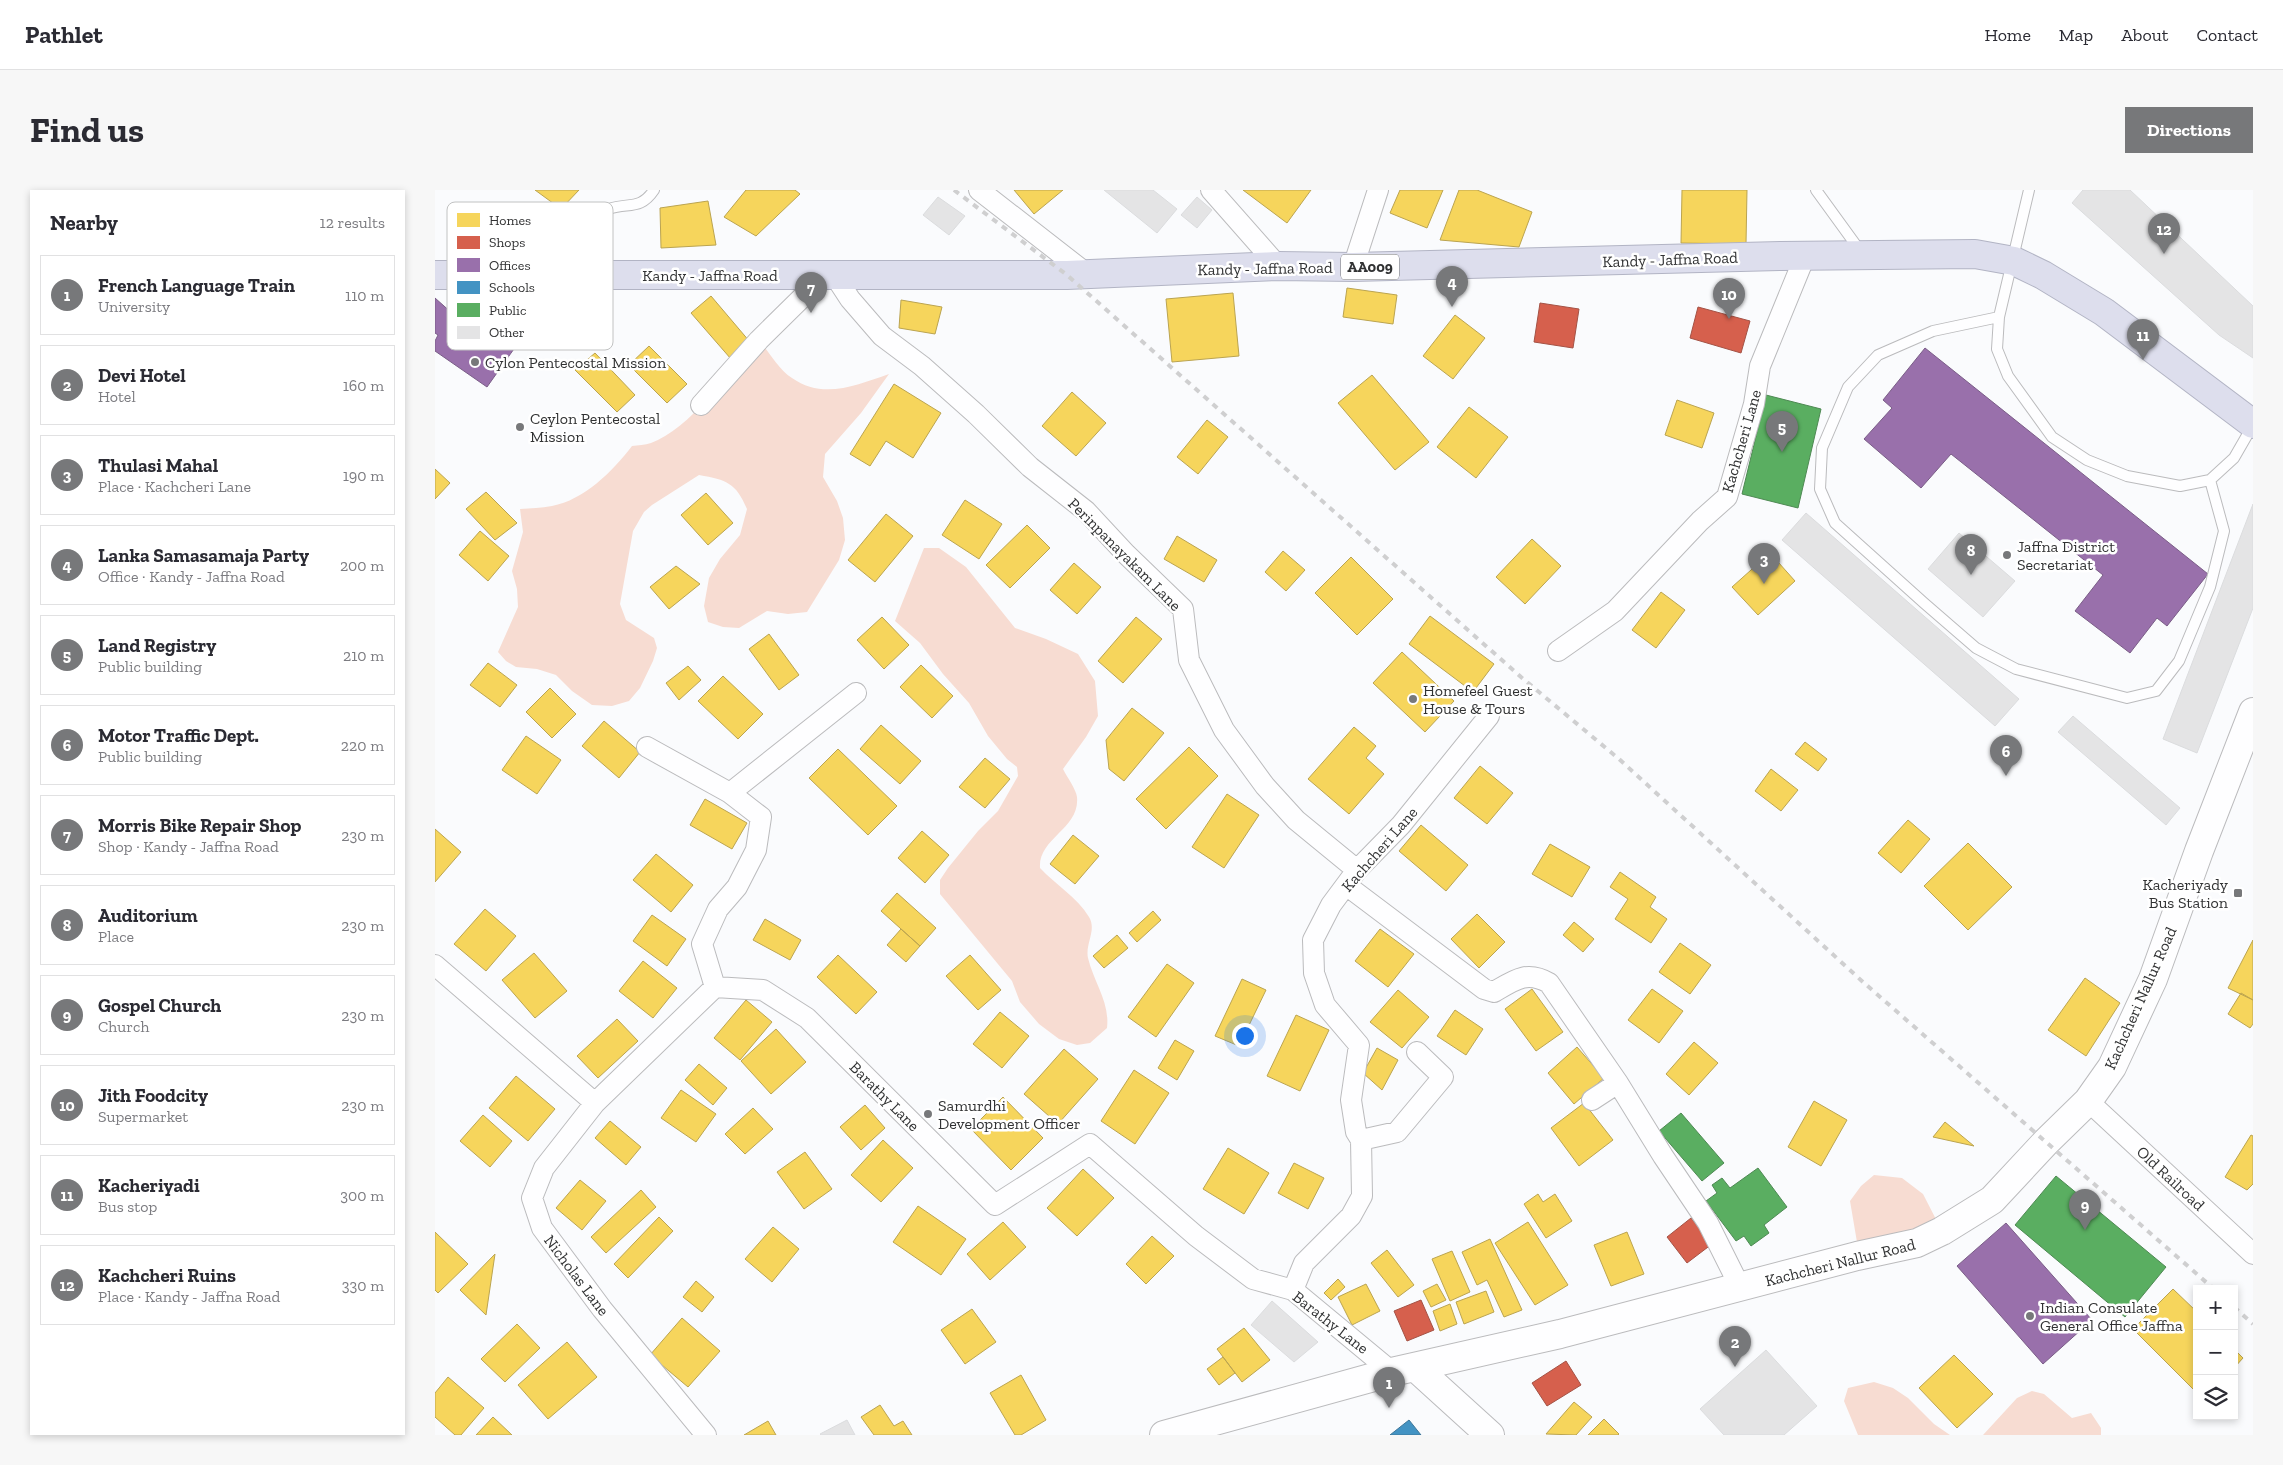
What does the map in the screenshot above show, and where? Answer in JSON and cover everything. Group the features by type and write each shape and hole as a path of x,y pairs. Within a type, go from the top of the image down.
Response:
{"highway":[{"name":"Kandy - Jaffna Road","path":"613,275 1087,274 1278,266 1353,267 1805,256 1975,254 2014,261 2043,275 2105,312 2253,424"}],"street":[{"path":"979,190 1087,274"},
{"path":"1211,190 1278,266"},
{"path":"1353,267 1378,190"},
{"name":"Kachcheri Lane","path":"1558,652 1615,611 1700,521 1727,498 1754,404 1760,366 1805,256"},
{"path":"701,405 759,340 830,275"},
{"name":"Perinpanayakam Lane","path":"830,275 882,336 922,366 976,414 1030,467 1086,511 1126,554 1183,610 1189,660 1224,730 1265,786 1352,877 1484,989 1494,992 1517,978 1537,976 1549,983 1618,1083 1663,1156 1708,1223 1741,1287"},
{"path":"729,793 857,693"},
{"name":"Kachcheri Nallur Road","path":"1176,1433 1403,1370 1560,1334 1857,1256 1917,1243 1942,1232 1992,1200 2088,1101 2112,1067 2153,979 2253,712"},
{"name":"Kachcheri Lane","path":"1293,1290 1305,1263 1351,1216 1362,1196 1361,1140 1356,1132 1351,1100 1359,1045 1325,1005 1314,973 1313,940 1331,906 1352,877 1401,826 1489,716"},
{"path":"435,965 595,1103 715,987 701,944 718,909 737,887 756,850 761,817 729,793 647,747"},
{"name":"Barathy Lane","path":"715,987 763,990 807,1018 995,1205 1090,1144 1196,1236 1253,1279 1293,1290 1403,1370"},
{"path":"1361,1140 1397,1132 1443,1077 1417,1052"},
{"path":"1592,1100 1618,1083"},
{"name":"Old Railroad","path":"2088,1101 2253,1254"},
{"name":"Nicholas Lane","path":"595,1103 544,1168 531,1198 542,1228 602,1308 706,1435"},
{"path":"1403,1370 1490,1435"}],"lane":[{"path":"613,209 628,207 648,200 654,190"},
{"path":"1817,190 1864,255"},
{"path":"2029,190 2014,261 1999,317 1997,349 2008,376 2052,437 2087,460 2127,476 2180,486 2210,480 2234,458 2253,424"},
{"path":"1999,317 1933,331 1878,355 1848,387 1822,448 1820,489 1835,523 1923,604 1976,648 2016,669 2127,698 2157,691 2179,661 2210,587 2224,531 2210,480"}],"shaded area":[{"path":"759,340 787,375 804,385 828,389 840,388 889,374 861,413 825,454 823,477 837,501 843,518 845,540 839,560 807,612 788,614 767,611 739,628 723,627 708,622 704,606 709,578 720,559 740,535 747,509 739,493 729,484 699,475 652,505 644,512 633,531 620,604 626,620 654,638 657,648 640,688 629,701 612,706 592,705 572,691 556,675 537,669 516,667 506,661 498,652 518,607 517,589 512,571 523,532 520,509 552,506 575,498 607,474 632,446 651,443 680,426 709,398"},
{"path":"924,548 939,548 966,567 1015,628 1046,639 1078,654 1095,681 1098,716 1086,737 1063,769 1077,797 1076,808 1066,826 1045,849 1041,858 1040,868 1079,903 1091,922 1088,958 1104,1001 1107,1028 1090,1043 1077,1045 1059,1039 1039,1024 1020,1002 1012,981 940,894 940,880 978,831 998,811 1018,776 1017,767 1007,759 988,736 969,703 943,674 920,643 895,621"},
{"path":"1874,1175 1902,1178 1923,1194 1942,1231 1858,1248 1850,1201 1861,1186"},
{"path":"1874,1382 1893,1388 1908,1398 1934,1424 1950,1435 1858,1435 1844,1401 1848,1388"},
{"path":"2032,1391 2044,1394 2072,1418 2091,1413 2101,1428 2101,1435 1983,1435 2017,1398"}],"building: Homes":[{"path":"535,190 579,190 568,202 551,202"},
{"path":"746,190 795,190 800,194 756,236 724,217"},
{"path":"1014,190 1063,190 1034,214"},
{"path":"1243,190 1311,190 1287,223"},
{"path":"1400,190 1443,190 1427,228 1390,213"},
{"path":"1459,190 1477,190 1532,212 1519,247 1440,240"},
{"path":"1682,190 1747,190 1746,244 1681,243"},
{"path":"708,201 716,245 661,248 660,208"},
{"path":"1347,288 1397,295 1393,324 1343,317"},
{"path":"1233,293 1239,356 1172,362 1166,299"},
{"path":"711,296 750,342 731,359 691,313"},
{"path":"901,300 942,307 935,334 899,328"},
{"path":"1455,315 1485,338 1453,379 1423,356"},
{"path":"649,346 687,384 667,403 629,365"},
{"path":"595,353 635,395 617,412 575,370"},
{"path":"1372,375 1429,442 1395,470 1338,403"},
{"path":"894,384 941,413 913,458 886,441 870,466 850,454"},
{"path":"1072,392 1106,423 1076,456 1042,426"},
{"path":"1677,400 1714,413 1702,448 1665,435"},
{"path":"1469,407 1508,437 1476,478 1437,447"},
{"path":"1207,420 1228,437 1198,474 1177,457"},
{"path":"435,469 450,483 435,499"},
{"path":"486,492 517,523 495,540 466,509"},
{"path":"706,493 733,523 708,545 681,515"},
{"path":"965,500 1002,524 979,559 942,535"},
{"path":"886,514 913,536 875,582 848,560"},
{"path":"1027,525 1050,548 1010,588 986,565"},
{"path":"480,531 509,556 488,581 459,555"},
{"path":"1177,536 1217,560 1204,582 1164,559"},
{"path":"1532,539 1561,566 1525,604 1496,577"},
{"path":"1283,551 1305,570 1286,591 1265,572"},
{"path":"1770,553 1795,581 1758,615 1732,587"},
{"path":"1351,557 1393,599 1357,635 1315,593"},
{"path":"1074,563 1101,587 1077,614 1050,590"},
{"path":"676,566 700,584 669,609 650,587"},
{"path":"1661,592 1685,610 1656,648 1632,630"},
{"path":"1430,616 1494,664 1473,692 1409,644"},
{"path":"882,617 909,645 884,669 857,640"},
{"path":"1136,617 1162,639 1123,683 1098,661"},
{"path":"769,634 799,675 779,690 749,649"},
{"path":"1402,652 1454,701 1425,732 1373,683"},
{"path":"488,663 517,685 500,707 470,685"},
{"path":"921,665 953,696 932,718 900,687"},
{"path":"688,666 701,680 679,700 666,683"},
{"path":"723,676 763,714 738,739 698,701"},
{"path":"550,688 576,714 552,738 526,712"},
{"path":"1132,708 1164,733 1124,781 1109,769 1106,740"},
{"path":"604,721 640,752 619,778 582,746"},
{"path":"881,725 921,761 900,784 860,749"},
{"path":"1354,727 1376,746 1366,758 1384,774 1349,814 1308,779"},
{"path":"526,736 561,760 537,794 502,770"},
{"path":"1805,742 1827,759 1818,771 1795,754"},
{"path":"1189,747 1218,776 1166,829 1136,799"},
{"path":"838,749 897,806 868,835 809,778"},
{"path":"985,758 1010,779 985,808 959,787"},
{"path":"1480,766 1513,793 1487,824 1454,798"},
{"path":"1771,769 1798,790 1781,811 1755,791"},
{"path":"1227,794 1259,815 1224,868 1192,847"},
{"path":"705,799 747,823 732,849 690,825"},
{"path":"1908,820 1930,839 1901,873 1878,853"},
{"path":"1421,825 1468,865 1446,891 1399,851"},
{"path":"435,829 461,852 435,882"},
{"path":"922,831 949,855 925,883 898,858"},
{"path":"1073,835 1099,856 1075,884 1050,864"},
{"path":"1968,843 2012,887 1968,930 1924,886"},
{"path":"1550,844 1590,867 1572,897 1532,874"},
{"path":"656,854 693,885 671,912 633,880"},
{"path":"1620,872 1656,897 1650,907 1667,919 1651,943 1615,919 1628,899 1610,887"},
{"path":"897,893 936,928 920,946 881,911"},
{"path":"485,909 516,936 486,971 454,944"},
{"path":"1153,911 1161,920 1137,942 1129,933"},
{"path":"1477,914 1505,942 1479,968 1451,939"},
{"path":"652,915 686,939 667,966 633,941"},
{"path":"765,919 801,940 790,960 753,940"},
{"path":"1574,922 1594,939 1583,952 1563,935"},
{"path":"901,929 920,946 906,962 887,945"},
{"path":"1380,929 1414,954 1388,987 1355,961"},
{"path":"1117,935 1128,948 1104,968 1093,956"},
{"path":"2253,940 2253,1000 2228,988"},
{"path":"1680,943 1711,965 1690,994 1659,972"},
{"path":"534,953 567,991 535,1018 502,980"},
{"path":"838,955 877,992 856,1014 817,977"},
{"path":"970,955 1001,990 978,1010 946,976"},
{"path":"643,961 677,988 653,1018 619,991"},
{"path":"1167,964 1194,983 1156,1037 1128,1017"},
{"path":"2085,978 2120,1003 2086,1056 2048,1030"},
{"path":"1242,979 1266,990 1239,1046 1215,1036"},
{"path":"1532,989 1563,1032 1536,1051 1505,1009"},
{"path":"1652,989 1683,1011 1659,1043 1628,1020"},
{"path":"1398,990 1429,1017 1402,1048 1370,1022"},
{"path":"2241,993 2253,1000 2253,1024 2250,1028 2228,1014"},
{"path":"746,1000 772,1022 740,1060 714,1038"},
{"path":"1455,1010 1483,1029 1466,1055 1437,1036"},
{"path":"1000,1012 1029,1036 1002,1068 973,1044"},
{"path":"1296,1015 1329,1030 1300,1091 1267,1076"},
{"path":"617,1019 638,1041 598,1078 577,1056"},
{"path":"776,1029 806,1062 771,1094 741,1061"},
{"path":"1175,1040 1194,1051 1177,1080 1158,1068"},
{"path":"1694,1042 1718,1063 1689,1095 1666,1074"},
{"path":"1577,1047 1604,1078 1574,1104 1548,1073"},
{"path":"1377,1048 1398,1060 1382,1090 1363,1073"},
{"path":"1064,1049 1098,1079 1058,1124 1024,1094"},
{"path":"699,1064 727,1088 713,1105 685,1080"},
{"path":"1134,1070 1169,1093 1135,1144 1101,1121"},
{"path":"516,1076 555,1109 528,1141 489,1108"},
{"path":"681,1090 716,1114 696,1142 661,1118"},
{"path":"1003,1097 1043,1138 1011,1170 971,1129"},
{"path":"1814,1101 1847,1120 1821,1166 1788,1147"},
{"path":"1584,1103 1613,1140 1579,1166 1551,1128"},
{"path":"865,1105 885,1128 861,1150 840,1127"},
{"path":"753,1108 773,1129 745,1154 725,1134"},
{"path":"483,1115 512,1141 490,1167 460,1141"},
{"path":"610,1121 641,1147 626,1165 595,1138"},
{"path":"1945,1122 1974,1146 1933,1137"},
{"path":"2251,1135 2253,1136 2253,1184 2247,1190 2225,1177"},
{"path":"883,1140 913,1168 881,1202 851,1175"},
{"path":"1228,1148 1269,1173 1244,1214 1203,1189"},
{"path":"805,1152 832,1189 804,1209 777,1172"},
{"path":"1294,1163 1324,1178 1308,1209 1278,1193"},
{"path":"1083,1169 1114,1198 1077,1236 1047,1208"},
{"path":"580,1180 606,1201 582,1230 556,1208"},
{"path":"641,1190 656,1207 606,1253 591,1237"},
{"path":"1538,1194 1543,1202 1555,1194 1572,1221 1546,1238 1524,1204"},
{"path":"918,1206 966,1239 941,1275 893,1242"},
{"path":"659,1217 673,1231 628,1278 614,1264"},
{"path":"1003,1222 1026,1247 990,1280 967,1254"},
{"path":"1528,1222 1568,1285 1535,1305 1495,1243"},
{"path":"773,1227 799,1249 772,1282 745,1259"},
{"path":"435,1232 468,1264 438,1293 435,1290"},
{"path":"1627,1232 1644,1274 1611,1286 1594,1245"},
{"path":"1152,1236 1174,1256 1146,1284 1126,1264"},
{"path":"1490,1239 1522,1310 1504,1317 1487,1280 1477,1285 1462,1252"},
{"path":"1387,1250 1414,1285 1398,1297 1371,1263"},
{"path":"1452,1251 1470,1292 1450,1301 1432,1259"},
{"path":"495,1254 486,1315 460,1290"},
{"path":"1338,1279 1345,1287 1331,1300 1324,1293"},
{"path":"696,1281 714,1297 702,1312 683,1297"},
{"path":"1366,1284 1380,1311 1352,1325 1338,1297"},
{"path":"1437,1284 1446,1300 1431,1307 1423,1291"},
{"path":"2173,1289 2193,1308 2193,1389 2133,1329"},
{"path":"1486,1291 1494,1312 1464,1324 1456,1302"},
{"path":"1450,1304 1457,1324 1440,1331 1433,1311"},
{"path":"972,1309 996,1342 965,1364 941,1330"},
{"path":"682,1318 720,1351 688,1387 650,1355"},
{"path":"517,1324 540,1348 505,1382 481,1359"},
{"path":"1244,1328 1270,1360 1242,1382 1217,1349"},
{"path":"567,1342 597,1377 548,1419 518,1385"},
{"path":"2238,1353 2243,1358 2238,1364"},
{"path":"1954,1355 1993,1394 1957,1428 1919,1388"},
{"path":"1223,1357 1235,1373 1219,1385 1207,1369"},
{"path":"1021,1375 1046,1420 1021,1435 1015,1435 990,1393"},
{"path":"448,1377 484,1408 461,1435 455,1435 435,1417 435,1393"},
{"path":"1574,1402 1592,1417 1576,1435 1546,1434"},
{"path":"880,1405 894,1426 903,1421 912,1435 874,1435 861,1417"},
{"path":"493,1417 512,1435 476,1435"},
{"path":"1604,1419 1618,1435 1588,1435"},
{"path":"768,1421 776,1435 744,1435"}],"building: Shops":[{"path":"1540,303 1579,309 1573,348 1534,342"},
{"path":"1698,307 1750,321 1741,353 1690,338"},
{"path":"1691,1218 1712,1244 1687,1263 1667,1237"},
{"path":"1421,1300 1434,1330 1407,1341 1394,1311"},
{"path":"1566,1361 1581,1385 1547,1406 1532,1383"}],"building: Offices":[{"path":"435,298 447,309 447,350 513,350 487,387 435,351 435,341 438,335 435,333"},
{"path":"1925,348 2208,574 2167,626 2157,618 2130,653 2075,611 2103,575 1951,454 1921,488 1864,439 1892,408 1883,400"},
{"path":"2006,1223 2092,1320 2043,1364 1957,1266"}],"building: Schools":[{"path":"1409,1420 1421,1435 1390,1435"}],"building: Public":[{"path":"1766,395 1821,409 1798,508 1742,494"},
{"path":"1681,1113 1724,1163 1702,1181 1659,1131"},
{"path":"1758,1168 1787,1207 1764,1225 1769,1233 1751,1246 1744,1236 1736,1241 1706,1201 1717,1193 1712,1185 1722,1178 1730,1188"},
{"path":"2056,1176 2166,1267 2125,1317 2015,1225"}],"building: Other":[{"path":"1104,190 1153,190 1177,209 1157,233"},
{"path":"2083,190 2130,190 2253,306 2253,358 2219,335 2072,203"},
{"path":"938,197 965,216 949,235 923,215"},
{"path":"1197,197 1212,210 1197,228 1181,215"},
{"path":"2253,504 2253,608 2197,753 2163,739"},
{"path":"1806,513 2019,699 1995,726 1782,540"},
{"path":"1959,533 2015,581 1983,617 1928,569"},
{"path":"2073,716 2180,808 2166,825 2058,732"},
{"path":"1272,1301 1318,1342 1294,1362 1251,1325"},
{"path":"1766,1350 1817,1406 1784,1435 1724,1435 1700,1409"},
{"path":"847,1420 855,1435 820,1434"}],"railway":[{"path":"954,190 1067,275 1521,677 1619,759 1863,982 2209,1285"},
{"path":"2238,1311 2253,1324"}],"place":[{"name":"Kachcheri Ruins","path":"2164,254"},
{"name":"Lanka Samasamaja Party","path":"1452,307"},
{"name":"Morris Bike Repair Shop","path":"811,313"},
{"name":"Jith Foodcity","path":"1729,319"},
{"name":"Kacheriyadi","path":"2143,360"},
{"name":"Cylon Pentecostal Mission","path":"475,362"},
{"name":"Ceylon Pentecostal Mission","path":"520,427"},
{"name":"Land Registry","path":"1782,452"},
{"name":"Jaffna District Secretariat","path":"2007,555"},
{"name":"Auditorium","path":"1971,575"},
{"name":"Thulasi Mahal","path":"1764,584"},
{"name":"Homefeel Guest House & Tours","path":"1413,699"},
{"name":"Motor Traffic Dept.","path":"2006,776"},
{"name":"Kacheriyady Bus Station","path":"2238,893"},
{"name":"Samurdhi Development Officer","path":"928,1114"},
{"name":"Gospel Church","path":"2085,1230"},
{"name":"Indian Consulate General Office Jaffna","path":"2030,1316"},
{"name":"Devi Hotel","path":"1735,1367"},
{"name":"French Language Train","path":"1389,1408"}]}
